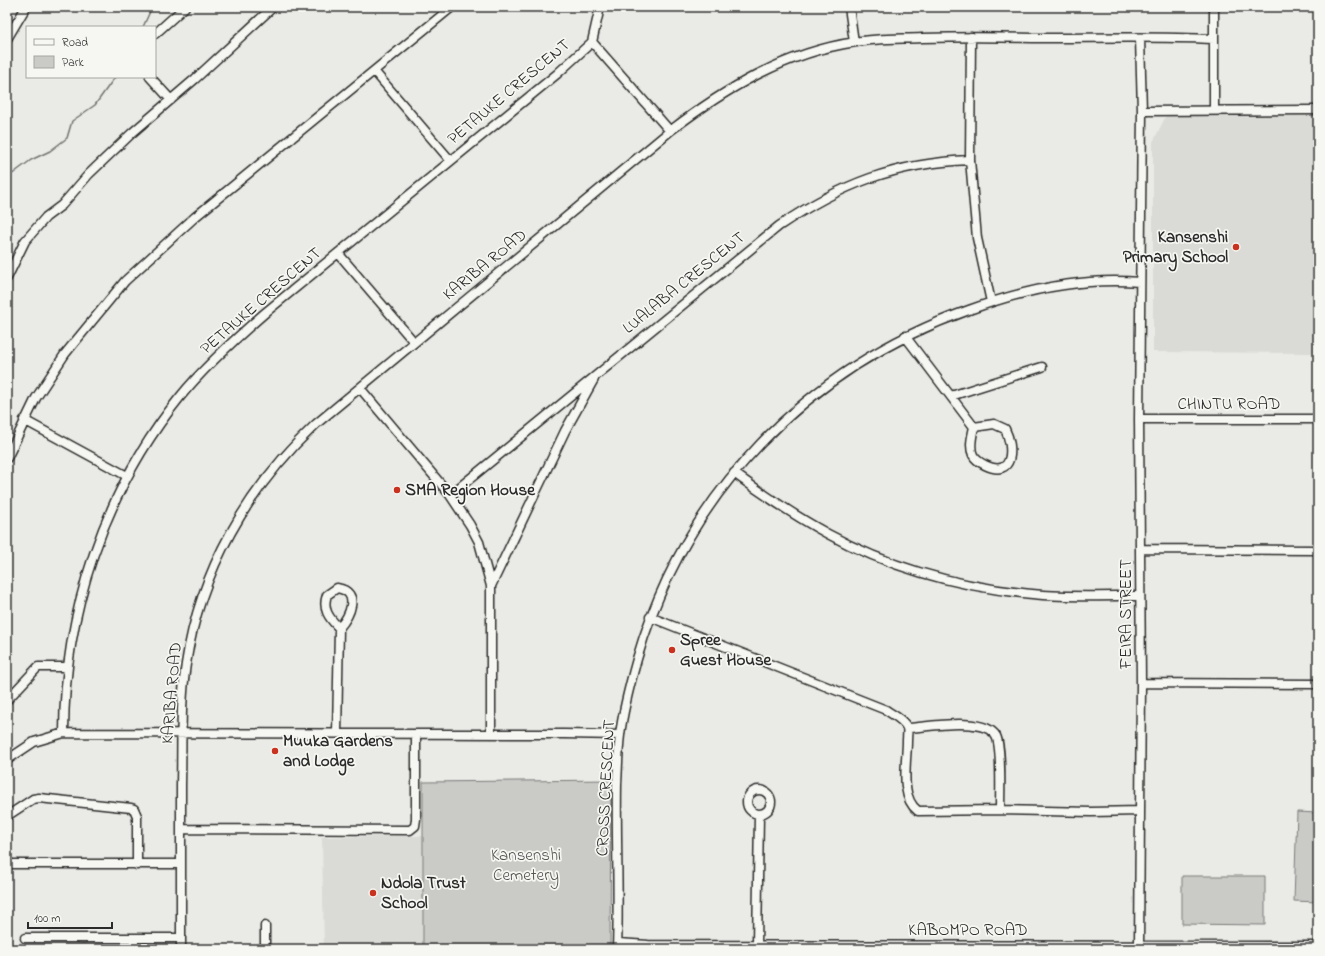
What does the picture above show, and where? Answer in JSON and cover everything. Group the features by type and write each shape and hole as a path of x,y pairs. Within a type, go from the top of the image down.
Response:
{"street":[{"path":"7,38 26,7"},
{"path":"156,33 185,7"},
{"path":"7,278 25,241 46,217 62,205 89,174 132,133 171,100 273,7"},
{"path":"7,458 24,420 36,398 70,347 125,281 195,217 452,7"},
{"name":"PETAUKE CRESCENT","path":"64,733 68,667 72,635 88,570 127,476 174,404 247,328 450,160 557,74 592,42 600,7"},
{"path":"849,7 854,42"},
{"path":"1214,7 1214,110"},
{"path":"971,37 970,160 977,238 991,302"},
{"name":"KARIBA ROAD","path":"181,949 182,733 185,679 190,644 205,589 226,542 250,499 285,456 316,424 670,131 716,97 763,71 792,59 854,42 876,39 971,37 1214,39"},
{"name":"FEIRA STREET","path":"1139,946 1141,684 1140,282 1142,111 1140,38"},
{"path":"592,42 670,131"},
{"path":"374,71 450,160"},
{"path":"151,78 171,100"},
{"path":"1142,111 1318,110"},
{"name":"LUALABA CRESCENT","path":"450,495 778,226 820,199 868,178 894,170 946,161 970,160"},
{"path":"338,253 414,342"},
{"name":"CROSS CRESCENT","path":"617,946 617,795 620,735 632,677 650,617 692,532 734,473 759,444 791,413 817,391 855,364 929,324 991,302 1031,291 1075,284 1118,280 1140,282"},
{"path":"905,336 974,427 971,447 973,455 980,463 989,467 999,468 1009,462 1011,446 1005,429 994,424 974,427"},
{"path":"951,396 1042,368"},
{"path":"491,586 578,407 598,373"},
{"path":"360,388 450,495 476,534 491,586 491,734"},
{"path":"568,398 578,407"},
{"name":"CHINTU ROAD","path":"1140,419 1318,419"},
{"path":"24,420 127,476"},
{"path":"734,473 782,507 828,534 878,558 937,578 985,588 1043,595 1140,596"},
{"path":"1141,549 1318,550"},
{"path":"337,733 338,628 327,615 325,608 327,595 338,588 344,589 349,594 351,601 349,616 338,628"},
{"path":"650,617 886,710 899,718 907,728 906,779 908,797 911,806 918,811 1140,811"},
{"path":"7,700 38,667 68,667"},
{"path":"1141,684 1318,684"},
{"path":"907,728 955,724 983,726 991,730 997,737 999,750 1000,810"},
{"path":"7,760 34,742 64,733 620,735"},
{"path":"181,829 410,830 415,826 416,819 416,734"},
{"path":"7,816 33,799 39,798 134,809 137,816 137,865"},
{"path":"758,946 759,815"},
{"path":"7,864 181,864"},
{"path":"265,926 265,949"},
{"path":"24,938 181,938"},
{"path":"134,939 134,949"},
{"name":"KABOMPO ROAD","path":"617,946 1318,946"}],"shaded area":[{"name":"Kansenshi Primary School","path":"1318,115 1318,353 1153,352 1153,142 1166,116"},
{"name":"Ndola Trust School","path":"423,836 423,949 324,949 322,837"}],"green space":[{"name":"Kansenshi Cemetery","path":"611,780 610,949 423,949 423,782"},
{"path":"1297,812 1318,813 1318,902 1294,901"},
{"path":"1182,876 1265,876 1265,925 1182,924"}],"waterway":[{"path":"143,26 152,7"},
{"path":"7,178 31,160 50,151 67,138 72,121 95,105 114,78"}],"place":[{"name":"Kansenshi Primary School","path":"1236,247"},
{"name":"SMA Region House","path":"397,490"},
{"name":"Spree Guest House","path":"672,650"},
{"name":"Muuka Gardens and Lodge","path":"275,751"},
{"name":"Ndola Trust School","path":"373,893"}]}
